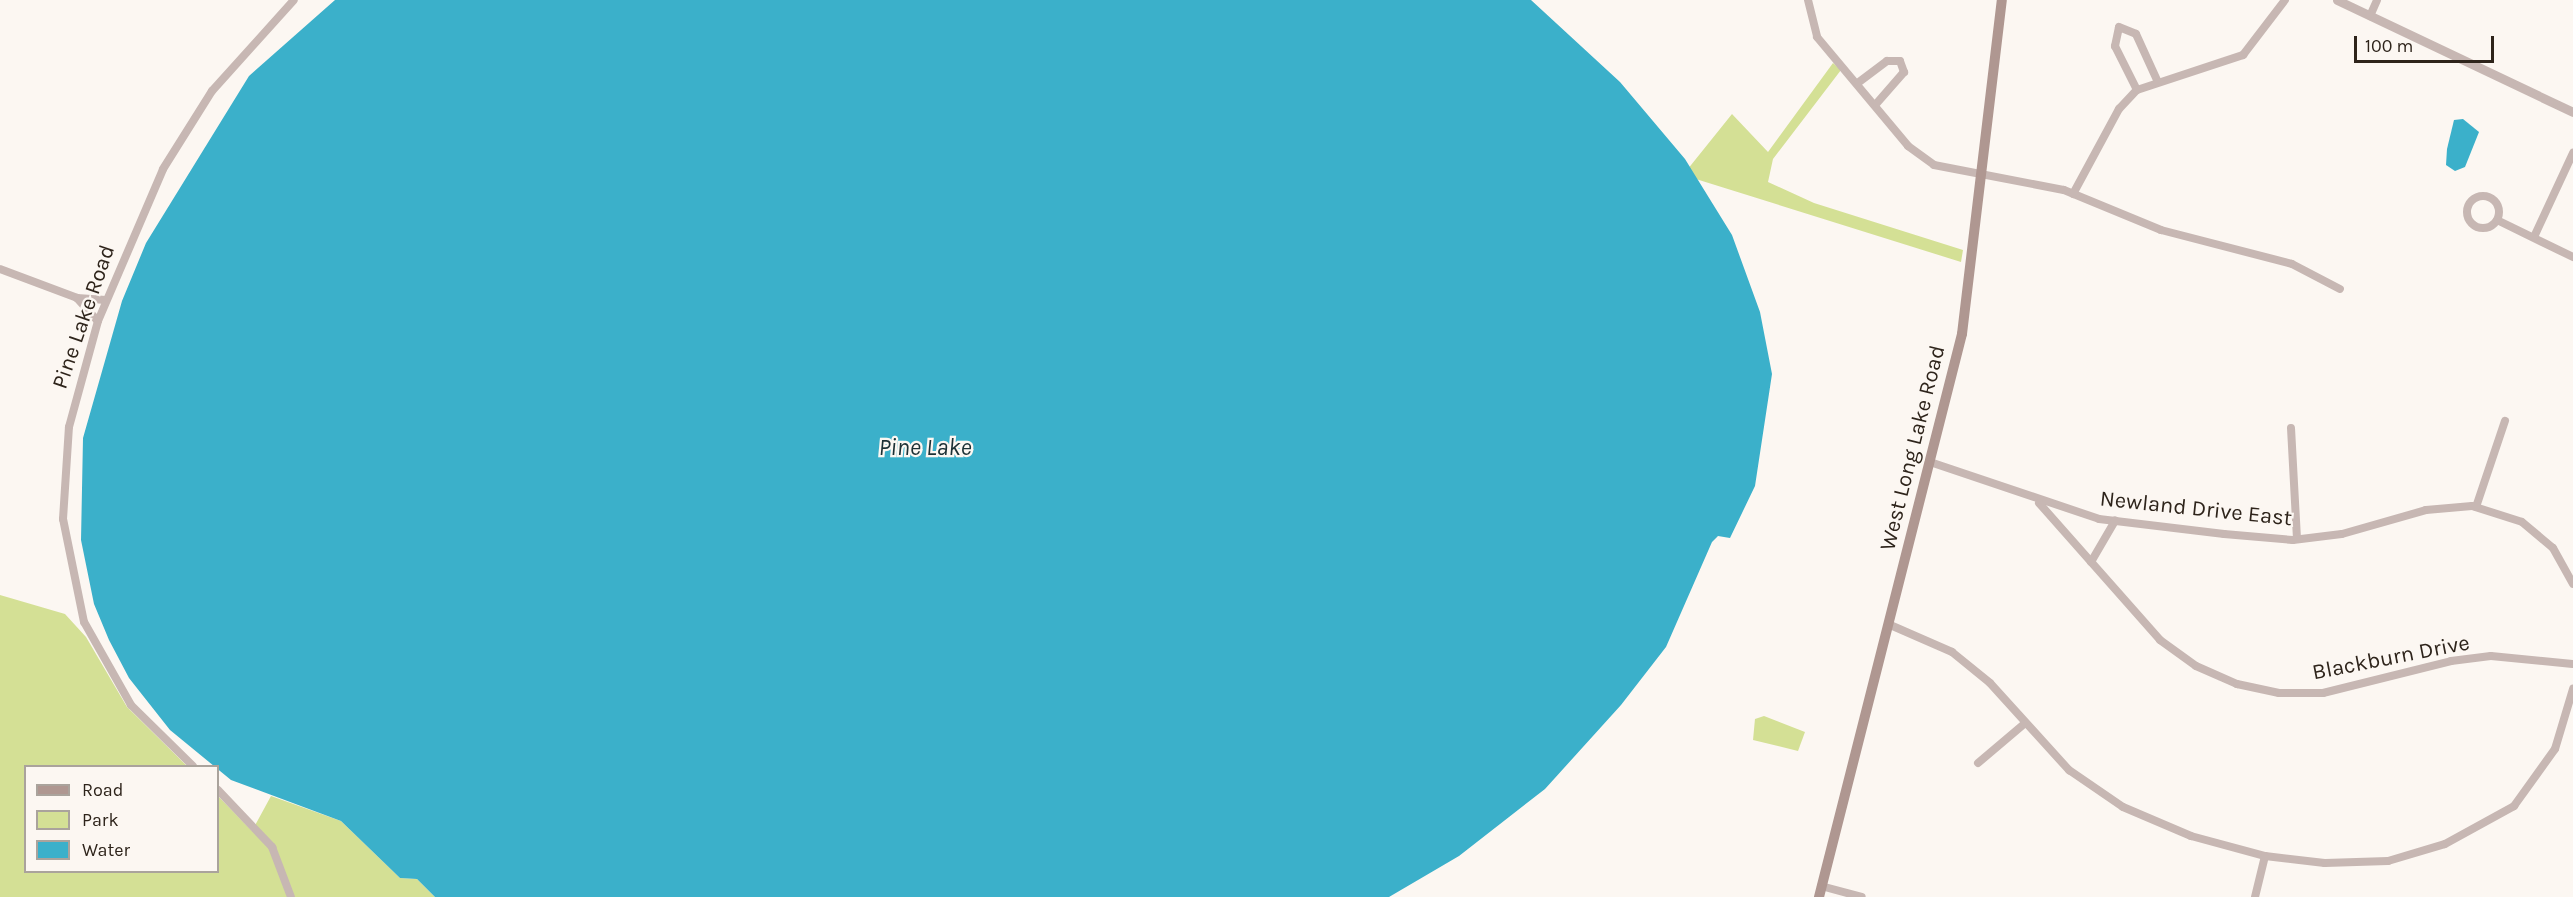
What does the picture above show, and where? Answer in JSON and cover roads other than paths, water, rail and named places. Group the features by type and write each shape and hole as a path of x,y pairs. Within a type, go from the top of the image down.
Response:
{"main road":[{"name":"West Long Lake Road","path":"1820,891 1962,334 1979,176 2002,0"}],"street":[{"name":"Pine Lake Road","path":"191,765 137,712 113,680 87,630 71,576 63,514 67,443 76,388 98,321 150,196 191,119 294,0"},
{"path":"1808,0 1817,37 1859,82 1922,158 1979,176 2016,178 2073,194 2160,230 2292,264 2340,289"},
{"path":"2073,194 2120,109 2138,90 2157,80 2210,69 2243,55 2285,0"},
{"path":"2337,0 2353,3 2370,16 2573,112"},
{"path":"2370,16 2377,0"},
{"path":"2138,90 2115,46 2119,27 2136,34 2157,80"},
{"path":"1859,82 1887,61 1900,62 1904,72 1877,103"},
{"path":"2534,237 2573,153"},
{"path":"2484,195 2494,199 2497,220 2486,228 2475,226 2467,212 2470,202 2484,195"},
{"path":"2497,220 2573,257"},
{"path":"0,269 77,298 106,300"},
{"path":"77,298 98,321"},
{"path":"2476,507 2505,421"},
{"path":"2291,428 2297,539"},
{"name":"Newland Drive East","path":"1930,462 2038,502 2115,521 2297,539 2342,534 2426,510 2476,507 2522,522 2565,564 2573,584"},
{"name":"Blackburn Drive","path":"2038,502 2160,640 2196,666 2248,687 2323,693 2491,656 2573,664"},
{"path":"2091,562 2115,521"},
{"path":"2565,564 2573,559"},
{"path":"1888,624 1952,652 1990,683 2024,724 2069,770 2122,807 2191,836 2265,856 2325,862 2388,861 2477,831 2514,806 2536,780 2555,749 2573,688"},
{"path":"1977,764 2024,724"},
{"path":"219,791 272,847 291,897"},
{"path":"2255,897 2265,856"},
{"path":"1820,891 1862,897"}],"water":[{"name":"Pine Lake","path":"335,0 1531,0 1620,82 1685,159 1732,235 1760,312 1772,374 1755,486 1730,538 1718,536 1712,542 1666,647 1621,705 1545,789 1459,856 1389,897 435,897 417,879 400,878 341,821 231,780 219,770 219,765 213,765 170,730 129,678 109,640 94,604 81,540 83,438 122,301 146,243 249,76"},
{"path":"2463,119 2479,132 2465,167 2455,171 2446,165 2447,149 2454,120"}]}
